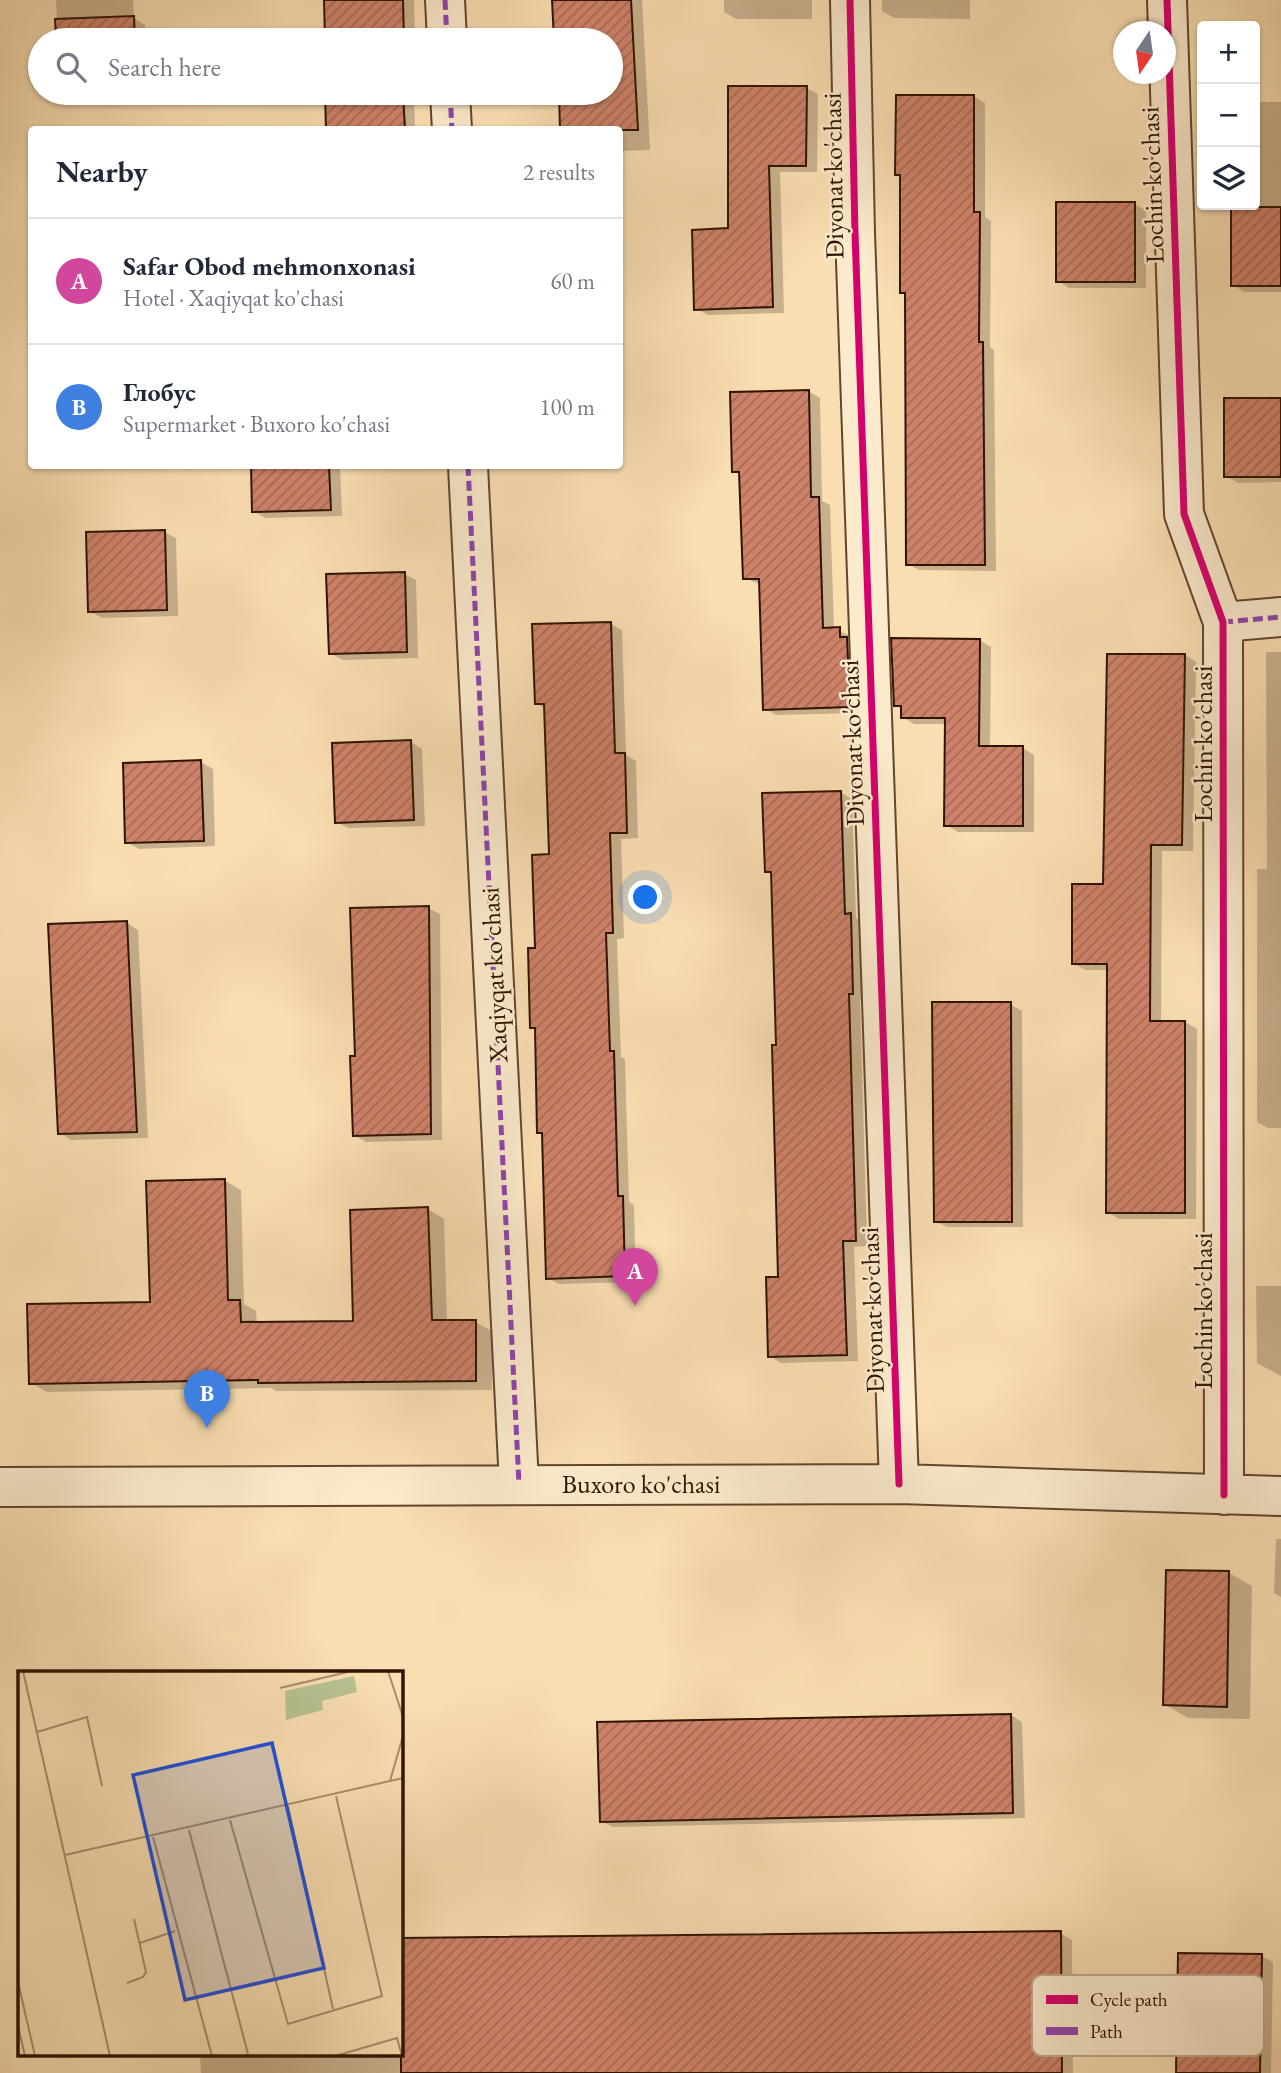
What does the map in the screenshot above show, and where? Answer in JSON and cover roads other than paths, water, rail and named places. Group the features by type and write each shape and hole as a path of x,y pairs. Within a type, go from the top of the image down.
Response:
{"street":[{"path":"445,0 446,28"},
{"name":"Diyonat ko'chasi","path":"850,0 855,233 899,1484"},
{"name":"Lochin ko'chasi","path":"1167,0 1184,514 1223,622 1224,1495"},
{"path":"451,105 452,126"},
{"name":"Xaqiyqat ko'chasi","path":"468,469 519,1484"},
{"path":"1223,622 1281,617"},
{"name":"Buxoro ko'chasi","path":"0,1487 899,1484 1281,1496"}],"place":[{"name":"Safar Obod mehmonxonasi","path":"635,1306"},
{"name":"Глобус","path":"207,1428"}]}
